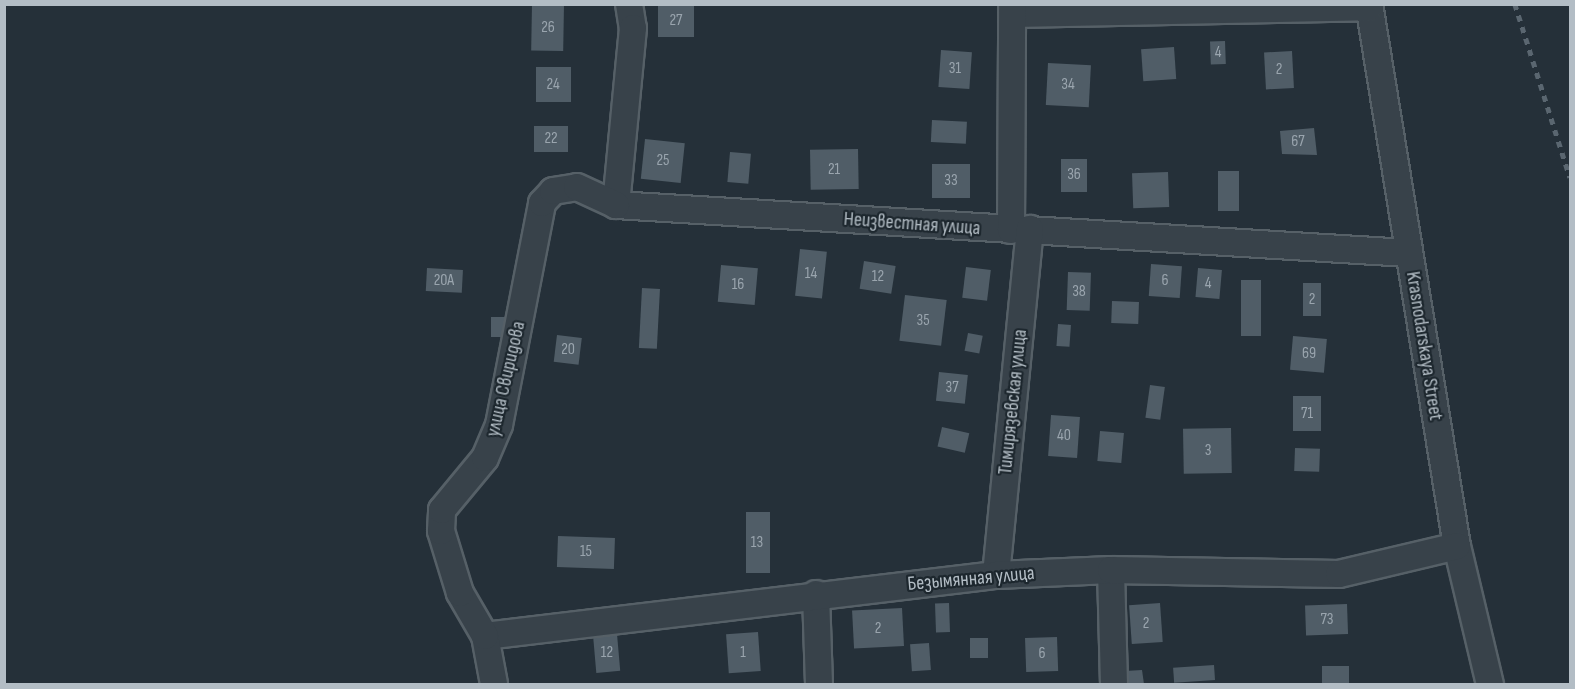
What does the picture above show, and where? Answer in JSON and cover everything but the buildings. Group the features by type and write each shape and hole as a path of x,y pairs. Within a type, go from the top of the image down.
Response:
{"street":[{"path":"616,205 633,28 629,4"},
{"path":"1012,9 1369,6"},
{"name":"Krasnodarskaya Street","path":"1369,6 1457,546 1490,684"},
{"name":"Тимирязевская улица","path":"996,575 1020,230 1012,9"},
{"name":"улица Свиридова","path":"494,684 485,636 460,593 441,531 442,510 485,458 499,425 542,203 553,191 577,187 616,205"},
{"name":"Неизвестная улица","path":"616,205 1408,253"},
{"name":"Безымянная улица","path":"485,636 816,594 996,575 1111,570 1339,574 1457,546"},
{"path":"1111,570 1114,684"},
{"path":"816,594 819,684"}],"railway":[{"path":"1515,4 1570,177"}]}
